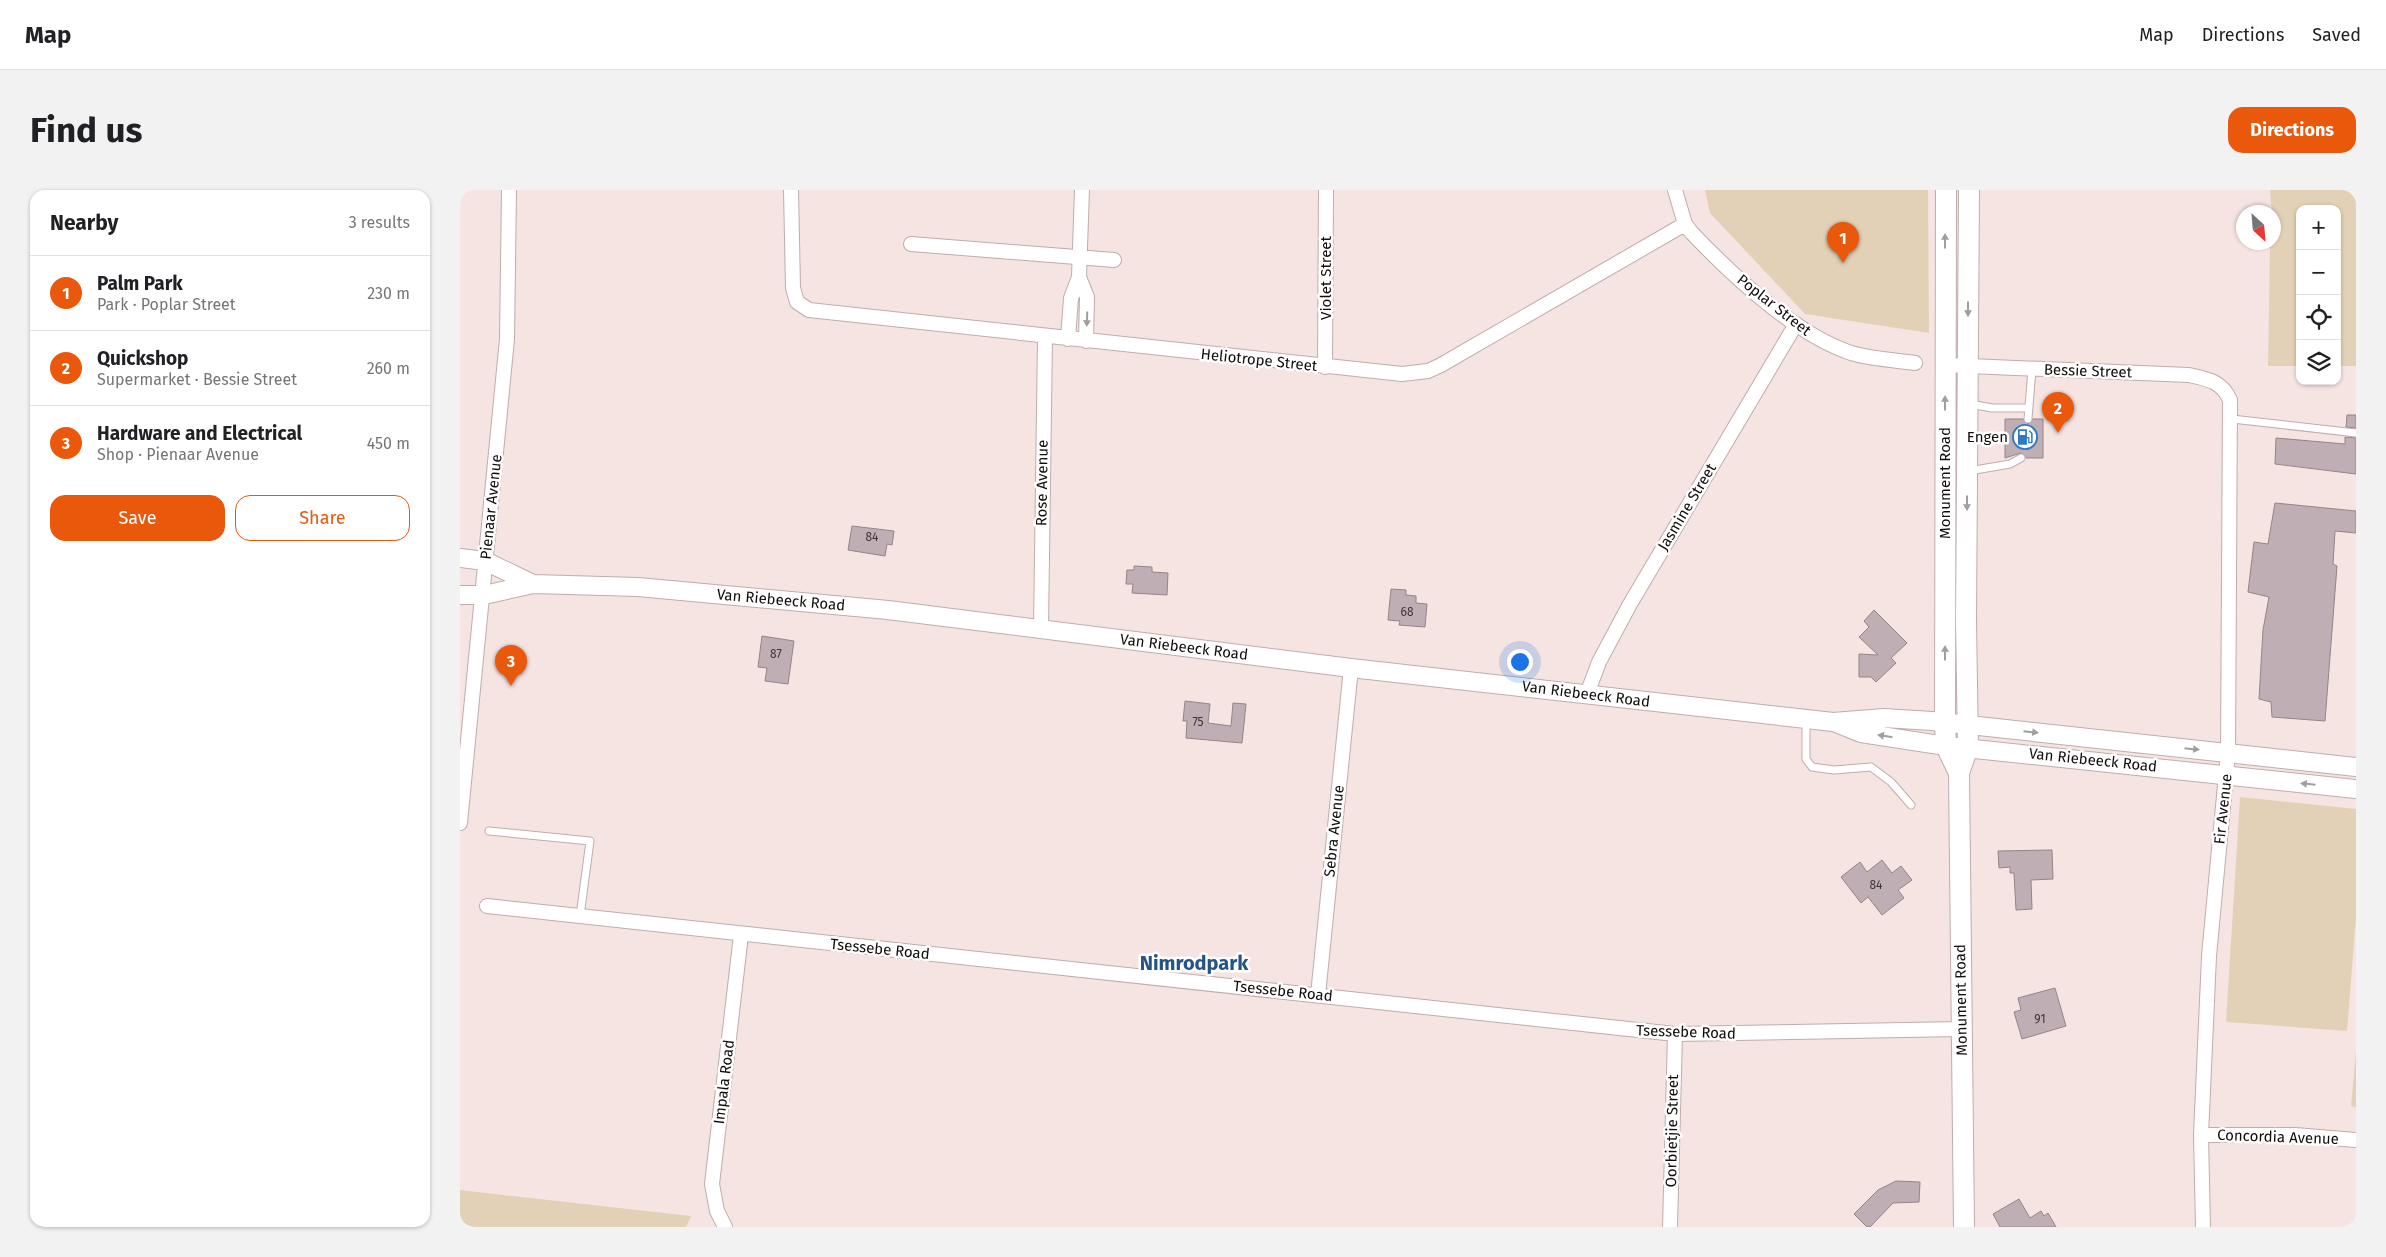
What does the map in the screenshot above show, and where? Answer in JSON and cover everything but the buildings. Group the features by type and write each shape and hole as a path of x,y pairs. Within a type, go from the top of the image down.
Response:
{"main road":[{"name":"Monument Road","path":"1946,190 1945,723 1946,746 1959,773"},
{"name":"Monument Road","path":"1964,1227 1959,773 1968,747 1969,190"}],"street":[{"name":"Pienaar Avenue","path":"460,823 463,772 484,595 485,561 507,339 509,190"},
{"name":"Heliotrope Street","path":"791,190 790,264 792,288 797,302 808,310 1402,374 1428,371 1685,224"},
{"path":"1068,339 1071,298 1078,277 1080,256 1082,190"},
{"name":"Violet Street","path":"1325,367 1326,190"},
{"name":"Poplar Street","path":"1675,190 1685,224 1698,240 1751,289 1796,324 1824,342 1851,352 1915,363"},
{"path":"911,244 1114,260"},
{"path":"1078,277 1087,298 1086,341"},
{"name":"Jasmine Street","path":"1587,694 1599,662 1630,604 1796,324"},
{"name":"Rose Avenue","path":"1041,629 1045,337"},
{"name":"Bessie Street","path":"1945,365 2189,375 2214,381 2226,390"},
{"name":"Fir Avenue","path":"2202,1227 2201,1135 2209,956 2228,753 2232,407 2226,390"},
{"name":"Van Riebeeck Road","path":"460,558 485,561 533,584"},
{"name":"Van Riebeeck Road","path":"460,595 484,595 533,584 638,587 888,610 1351,668 1833,722 1884,718 1945,723 2356,767"},
{"name":"Sebra Avenue","path":"1318,995 1351,668"},
{"name":"Van Riebeeck Road","path":"1833,722 1861,733 1946,746 2356,789"},
{"name":"Tsessebe Road","path":"487,906 741,935 1675,1034 1961,1029"},
{"name":"Impala Road","path":"725,1227 717,1211 712,1184 741,935"},
{"name":"Oorbietjie Street","path":"1670,1227 1675,1034"},
{"name":"Concordia Avenue","path":"2201,1135 2294,1135 2356,1140"}],"lane":[{"path":"2028,419 2032,369"},
{"path":"1968,404 1992,408 2029,408"},
{"path":"2232,420 2356,433"},
{"path":"1967,471 2010,464 2020,458"},
{"path":"1806,719 1806,760 1812,767 1834,770 1871,767 1891,782 1911,805"},
{"path":"490,831 590,842 580,916"}],"shaded area":[{"path":"1705,190 1928,190 1929,333 1805,314 1710,213"},
{"path":"2270,190 2356,190 2356,366 2341,366 2341,205 2296,205 2296,366 2268,366 2270,250 2281,250 2281,205 2271,205"},
{"path":"2240,797 2356,809 2356,917 2347,1031 2226,1022"},
{"path":"2356,1051 2356,1107 2351,1106"},
{"path":"460,1190 691,1216 686,1227 460,1227"}],"place":[{"name":"Palm Park","path":"1843,263"},
{"name":"Quickshop","path":"2058,433"},
{"name":"Engen","path":"2025,437"},
{"name":"Hardware and Electrical","path":"511,686"}],"district":[{"name":"Nimrodpark","path":"1194,963"}]}
